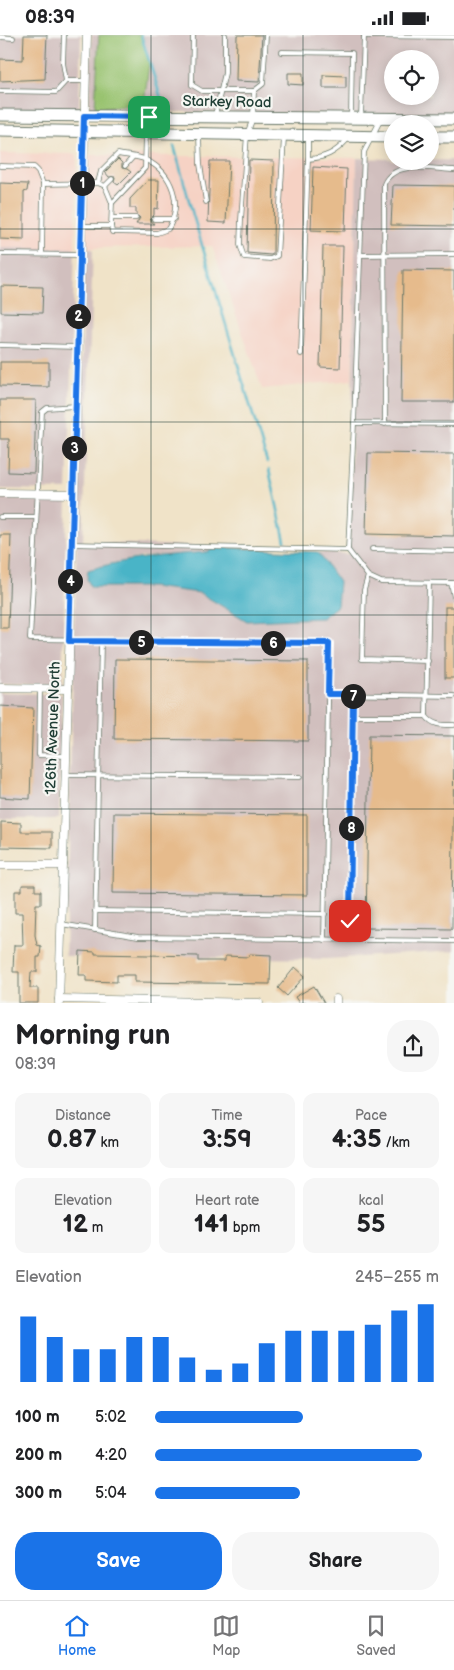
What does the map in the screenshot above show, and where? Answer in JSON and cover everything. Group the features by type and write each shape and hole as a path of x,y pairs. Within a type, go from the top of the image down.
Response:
{"main road":[{"name":"Starkey Road","path":"0,115 454,119"},
{"name":"Starkey Road","path":"0,130 384,137"},
{"path":"439,137 454,137"}],"street":[{"name":"126th Avenue North","path":"59,1001 72,495 87,35"},
{"path":"0,493 72,495"},
{"path":"0,688 68,689"},
{"path":"0,865 63,865"},
{"path":"59,1001 259,1003"}],"lane":[{"path":"64,35 63,63 66,81"},
{"path":"193,35 192,85 202,91 254,91 263,84 266,35"},
{"path":"214,117 225,73 225,35"},
{"path":"356,119 364,36 454,37"},
{"path":"0,37 13,38"},
{"path":"282,52 352,53 356,119"},
{"path":"0,91 56,92 66,81 85,81"},
{"path":"254,91 253,118 247,134 241,220 242,255 244,257 270,259 278,256 284,135"},
{"path":"381,119 364,152 348,550 368,576 381,582 453,583 454,597"},
{"path":"112,203 145,168 146,133"},
{"path":"199,133 200,163 206,202"},
{"path":"301,354 308,135"},
{"path":"308,159 322,159 338,149 350,136"},
{"path":"43,184 98,183 105,186 112,203 112,232 157,233 168,229 174,219 176,210 174,189 165,174 145,160 118,154 101,171 98,183"},
{"path":"125,166 133,157"},
{"path":"0,166 34,167 38,171 43,184 42,254"},
{"path":"385,424 384,184 388,176 399,169 454,170"},
{"path":"105,186 112,179"},
{"path":"112,218 136,218"},
{"path":"154,219 174,219"},
{"path":"80,226 111,226"},
{"path":"0,254 80,255"},
{"path":"360,255 454,255"},
{"path":"0,345 77,347"},
{"path":"75,406 47,408 42,412 36,494 30,639 329,643 324,940"},
{"path":"354,423 454,424"},
{"path":"0,517 36,517"},
{"path":"71,544 348,550"},
{"path":"372,549 454,551"},
{"path":"368,576 364,590 362,659 428,661"},
{"path":"429,583 426,716 430,721 438,724 454,725"},
{"path":"95,930 101,641"},
{"path":"40,689 39,755 66,756"},
{"path":"328,694 454,696"},
{"path":"349,940 353,694"},
{"path":"353,716 426,716"},
{"path":"65,775 300,777"},
{"path":"95,911 325,914"},
{"path":"61,923 138,937 454,941"}],"shaded area":[{"path":"0,35 81,35 79,111 0,109"},
{"path":"92,35 99,35 95,107 149,64 142,35 454,35 454,115 89,111"},
{"path":"0,153 77,154 75,248 0,248"},
{"path":"88,155 357,158 352,380 262,389 212,246 85,248"},
{"path":"357,158 384,159 384,170 439,170 439,160 454,160 454,951 326,959 65,956 85,248 93,249 83,542 215,547 208,552 143,557 108,564 88,570 87,579 200,593 247,621 322,618 339,582 318,552 349,554"},
{"path":"0,248 75,248 67,490 0,489"},
{"path":"0,498 67,499 62,685 0,684"},
{"path":"0,693 62,694 59,819 0,819"}],"green space":[{"path":"99,35 142,35 149,64 144,104 95,108"}],"water":[{"path":"215,547 318,552 339,582 337,606 322,618 247,621 200,593 152,587 91,587 87,579 88,570 103,566 178,554 208,552"}],"building":[{"path":"24,35 47,35 45,79 0,81 0,59 23,60"},
{"path":"237,35 262,35 259,82 236,81"},
{"path":"288,73 303,73 303,85 288,84"},
{"path":"323,75 346,76 346,88 323,88"},
{"path":"118,159 122,163 122,168 131,172 118,185 114,182 115,177 109,177 105,172"},
{"path":"249,160 274,161 273,254 271,255 247,253"},
{"path":"210,161 229,161 226,223 208,222"},
{"path":"313,167 347,169 345,231 311,230"},
{"path":"148,180 159,180 158,209 154,208 154,215 150,219 154,224 136,224 140,218 136,214 136,208 130,208 130,199"},
{"path":"0,183 28,184 27,191 24,192 24,240 0,239"},
{"path":"393,185 454,186 454,226 391,225"},
{"path":"323,246 343,246 340,368 320,367"},
{"path":"403,270 454,271 454,402 401,402"},
{"path":"1,286 43,287 42,313 1,312"},
{"path":"0,362 49,362 49,387 0,386"},
{"path":"0,400 36,400 34,473 8,472 9,439 0,439"},
{"path":"368,453 454,454 454,536 366,534"},
{"path":"0,535 11,535 8,628 0,628"},
{"path":"445,607 454,607 454,678 445,678"},
{"path":"115,659 308,661 308,741 114,739"},
{"path":"0,706 33,708 30,799 0,797"},
{"path":"369,735 454,736 452,929 366,928"},
{"path":"114,813 307,815 307,895 113,893"},
{"path":"1,822 21,823 21,832 52,832 52,848 1,847"},
{"path":"22,885 35,885 35,891 41,891 41,904 36,904 35,935 37,945 41,946 40,957 37,957 37,972 31,972 30,988 38,988 38,1003 19,1003 19,972 13,972 14,945 23,945 22,913 15,913 15,891 22,891"},
{"path":"80,951 95,952 95,954 198,956 198,961 225,961 225,956 249,957 250,954 271,955 270,984 135,982 135,975 117,975 117,982 86,981 86,975 79,975"},
{"path":"295,967 305,976 287,996 278,988"},
{"path":"314,986 324,1003 299,1003 295,997"}],"waterway":[{"path":"141,35 164,108"},
{"path":"174,146 267,462"},
{"path":"269,470 285,541"}],"route":[{"path":"149,117 84,116 69,641 329,643 328,694 353,694 350,921"}]}
